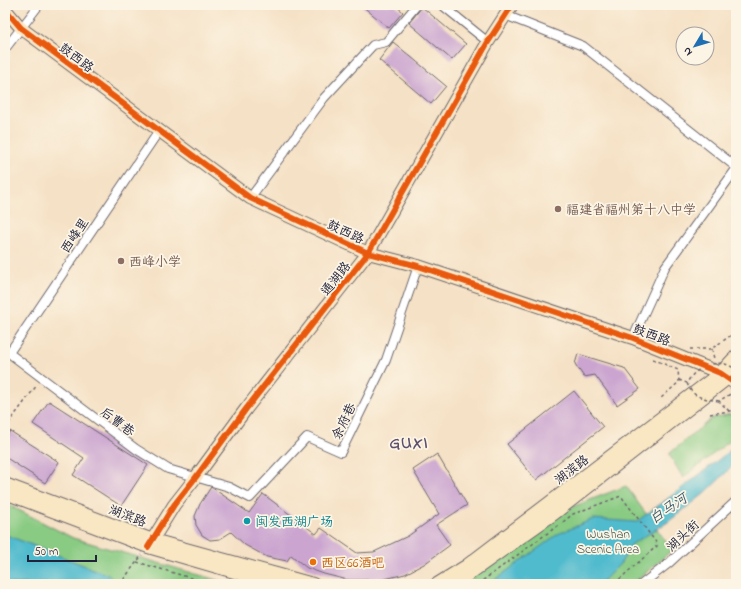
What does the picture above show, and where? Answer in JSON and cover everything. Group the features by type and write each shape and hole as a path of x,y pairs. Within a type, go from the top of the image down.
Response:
{"street":[{"path":"5,49 39,5"},
{"path":"250,198 324,98 373,45 386,42 417,5"},
{"path":"442,5 488,42"},
{"name":"鼓西路","path":"5,8 21,28 250,198 368,253 418,266 633,338 728,373"},
{"path":"509,10 583,46 736,168 665,266 633,338"},
{"name":"通湖路","path":"150,543 174,505 246,409 368,253 488,42 509,10"},
{"name":"西峰里","path":"7,352 159,131"},
{"name":"余府巷","path":"229,487 250,498 307,437 341,452 386,360 418,266"},
{"name":"后曹巷","path":"7,352 136,449 168,469 229,487"},
{"path":"728,373 736,356"},
{"name":"湖滨路","path":"437,584 466,566 728,373"},
{"name":"湖滨路","path":"455,584 555,513 728,373"},
{"name":"湖滨路","path":"5,484 150,543 313,584"},
{"name":"湖滨路","path":"5,493 150,543 276,584"},
{"name":"湖头街","path":"642,584 669,562 736,501"}],"path":[{"path":"686,349 711,349 736,332"},
{"path":"711,349 728,373"},
{"path":"653,359 678,370 679,382 660,399"},
{"path":"728,373 710,364 689,377 687,383 689,390 697,397 719,401 730,411"},
{"path":"5,428 42,378"},
{"path":"679,379 687,383"},
{"path":"719,401 729,396 736,389"},
{"path":"710,414 736,410"},
{"path":"478,584 573,514 621,496 658,545 614,584"},
{"path":"120,584 137,562 211,584"}],"green space":[{"path":"736,413 736,436 683,478 669,454 712,418"},
{"name":"Wushan Scenic Area","path":"626,486 672,550 633,584 463,584 572,507"},
{"path":"5,503 73,538 230,584 5,584"}],"water":[{"name":"白马河","path":"736,446 736,463 704,494 668,522 632,544 621,563 600,584 489,584 558,534 593,519 636,522"},
{"path":"5,535 111,576 105,584 5,584"}],"building":[{"path":"361,5 395,5 403,12 389,28"},
{"path":"422,7 466,44 452,60 409,23"},
{"path":"393,42 446,86 431,104 379,60"},
{"path":"578,354 624,368 640,389 617,405 595,375 584,377 575,364"},
{"path":"574,391 603,427 536,480 507,444"},
{"path":"49,401 148,465 121,506 73,475 84,458 33,424"},
{"path":"10,431 59,462 45,483 5,457 5,438"},
{"path":"437,454 467,505 436,525 450,545 424,564 405,574 381,580 348,580 307,568 291,555 287,561 267,557 245,545 231,532 220,539 210,540 202,535 196,525 195,516 200,504 211,487 249,513 263,494 316,534 321,528 357,553 374,552 408,536 439,514 413,470"}],"cycle path":[{"path":"148,547 174,505 246,409 368,253 488,42 512,5"},
{"path":"5,9 21,28 250,198 368,253 418,266 633,338 720,373 736,384"}],"place":[{"name":"福建省福州第十八中学","path":"558,209"},
{"name":"西峰小学","path":"121,261"},
{"name":"闽发西湖广场","path":"247,521"},
{"name":"西区66酒吧","path":"313,562"}],"district":[{"name":"GUXI","path":"409,442"}]}
